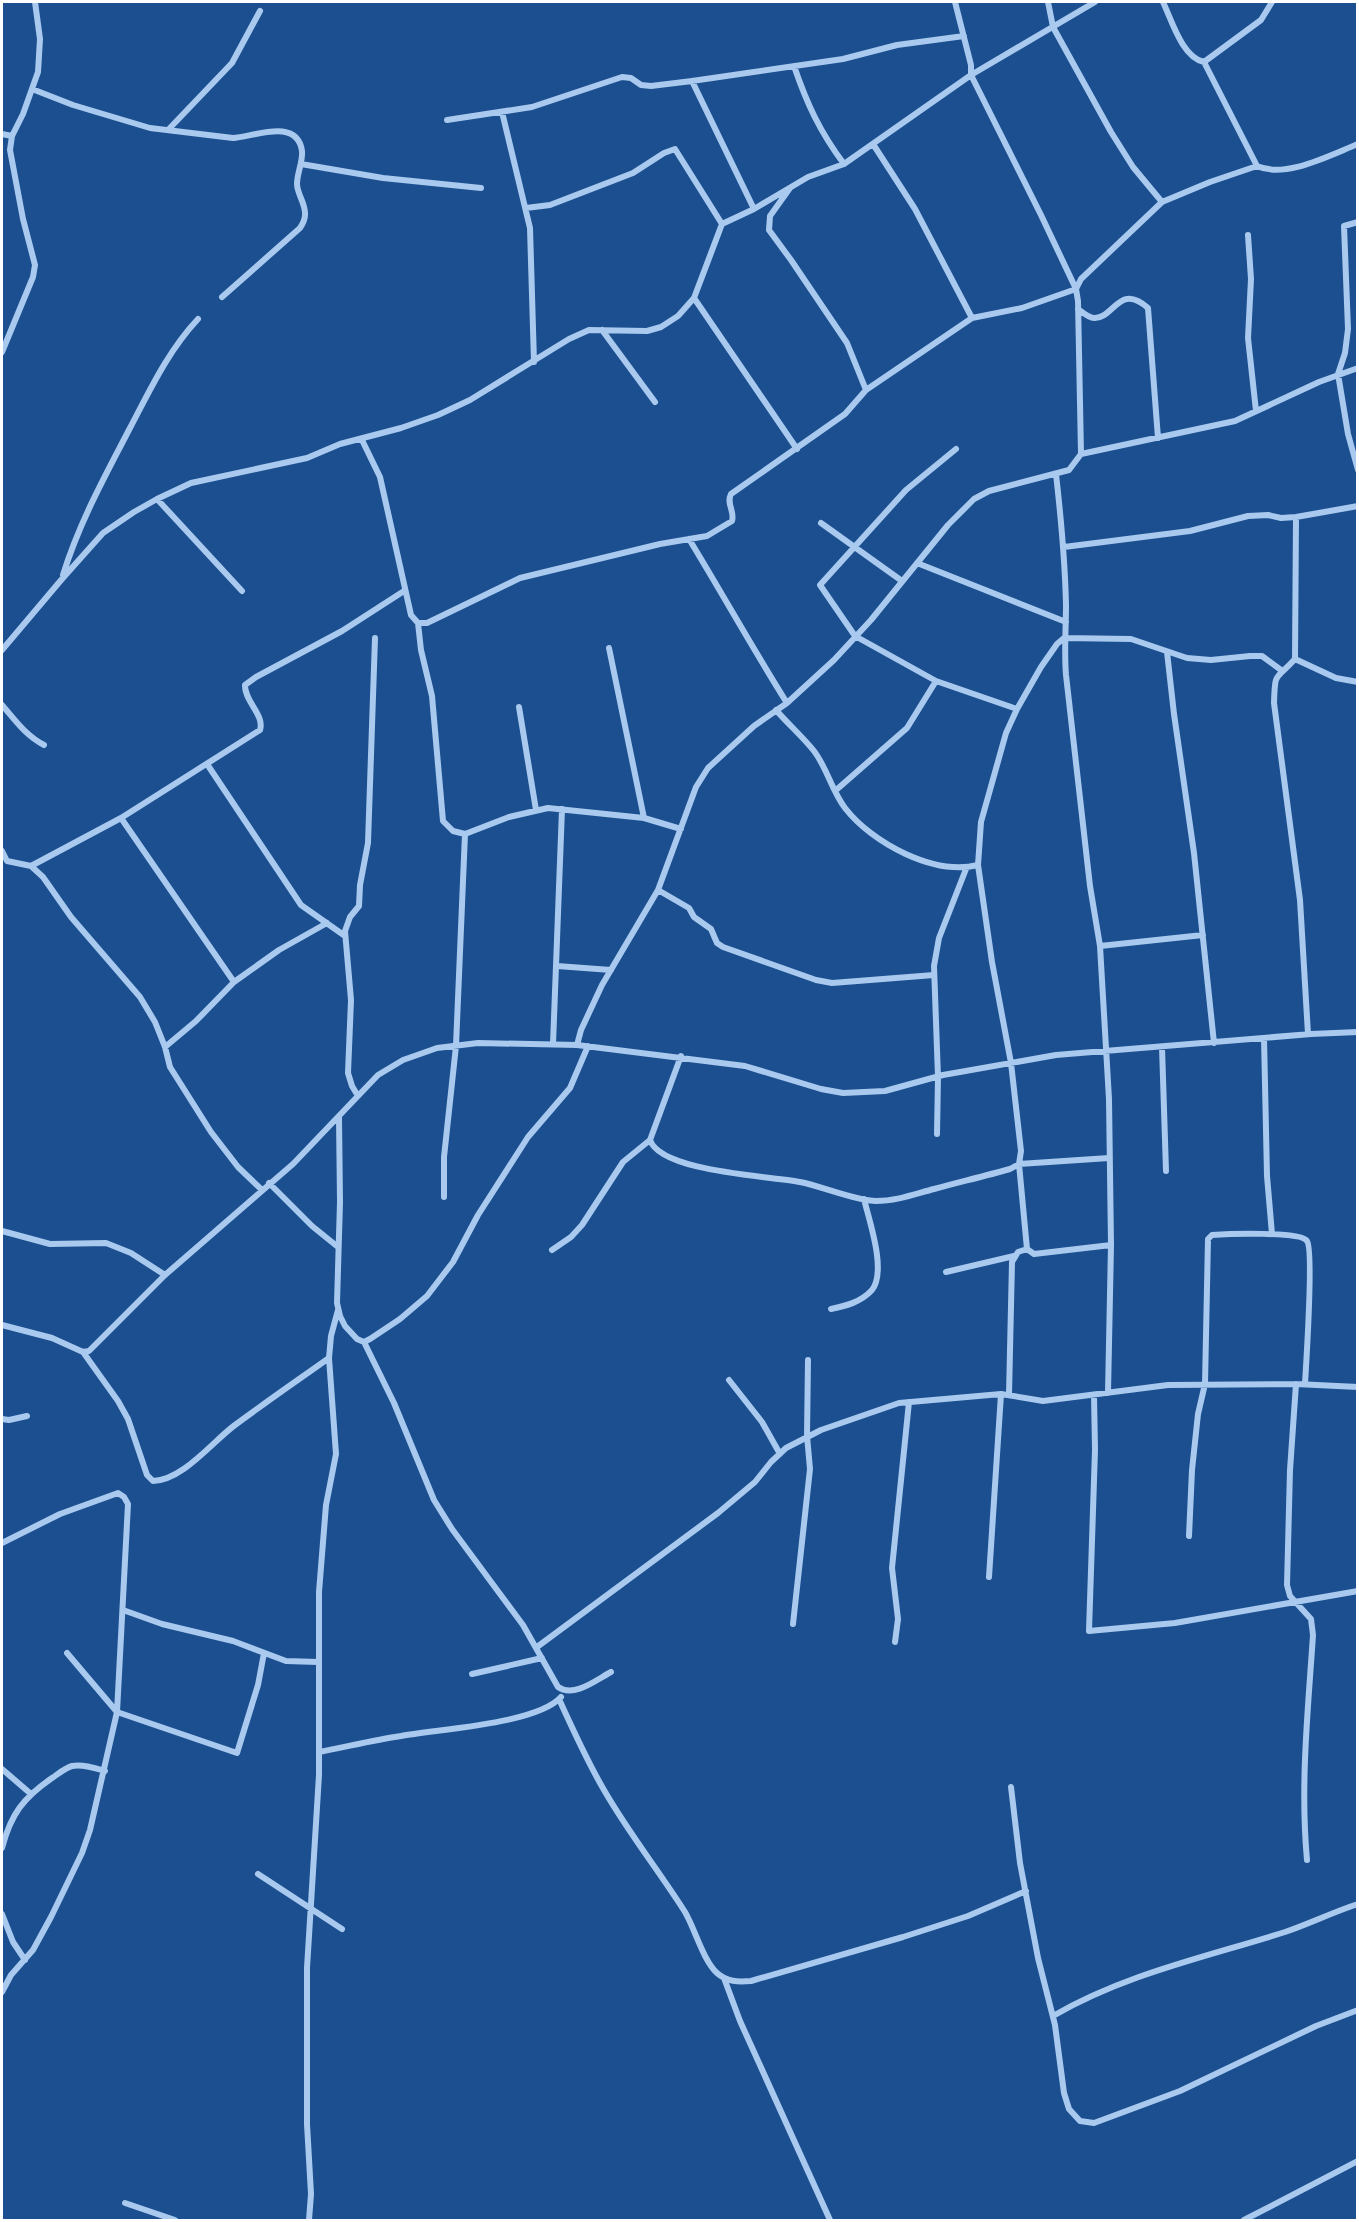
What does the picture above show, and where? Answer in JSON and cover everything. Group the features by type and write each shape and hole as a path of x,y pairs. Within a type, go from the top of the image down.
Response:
{"street":[{"path":"2,352 33,277 35,265 10,150 12,136 38,72 40,39 35,2"},
{"path":"577,1045 581,1030 611,970 658,890 696,787 708,768 754,726 787,703 834,660 948,525 974,499 989,491 1069,470 1081,454 1076,289 971,75 971,64 954,2"},
{"path":"1048,2 1053,27 1111,132 1133,167 1162,202"},
{"path":"2,650 104,533 157,499 191,483 285,464 316,455 340,444 362,440 438,415 470,400 580,333 589,330 647,331 661,327 678,316 694,298 723,224 754,209 792,185 844,164 971,75 1095,2"},
{"path":"1163,2 1187,52 1195,60 1204,62 1261,20 1272,2"},
{"path":"168,130 232,63 260,11"},
{"path":"447,120 550,102 622,77 631,78 641,85 692,81 843,59 897,45 964,36"},
{"path":"1204,62 1257,166 1267,171 1287,170 1358,144"},
{"path":"794,66 813,116 825,138 844,164"},
{"path":"692,81 723,150 754,209"},
{"path":"32,89 150,128 233,138 281,130 300,144 302,153 297,186 305,215 300,228 222,297"},
{"path":"502,112 530,228 534,362"},
{"path":"2,134 12,136"},
{"path":"873,144 915,210 972,318"},
{"path":"525,208 549,205 633,173 664,153 675,149 723,224"},
{"path":"301,164 383,178 481,188"},
{"path":"418,623 427,623 443,616 520,578 707,536 732,521 734,516 729,503 731,494 844,414 866,390 972,318 1022,308 1076,289 1090,269 1162,202 1257,166"},
{"path":"792,185 770,216 769,230 847,343 866,390"},
{"path":"1358,222 1344,226 1348,329 1345,353 1338,374 1348,434 1358,470"},
{"path":"1248,235 1251,279 1248,338 1256,411"},
{"path":"694,298 797,449"},
{"path":"1078,309 1096,319 1131,298 1148,308 1158,438"},
{"path":"62,579 70,550 114,459 159,373 185,333 198,319"},
{"path":"602,330 655,402"},
{"path":"1081,454 1235,421 1338,374 1358,368"},
{"path":"362,440 380,477 392,525 404,591 411,615 418,623 421,650 432,696 443,821 453,831 465,834 509,817 536,810 562,809 644,818 681,829"},
{"path":"956,449 906,490 820,585 855,636 936,681 1017,709"},
{"path":"1056,474 1064,547 1066,675 1090,886 1100,946 1109,1099 1111,1245 1108,1393"},
{"path":"157,499 242,591"},
{"path":"1064,547 1190,531 1248,516 1296,517 1358,506"},
{"path":"1296,517 1295,659 1275,678 1274,703 1300,900 1308,1034"},
{"path":"820,523 902,581"},
{"path":"689,539 787,703"},
{"path":"917,563 1066,622"},
{"path":"31,866 122,818 260,730 261,722 245,692 245,685 342,631 404,591"},
{"path":"358,1096 348,1073 351,1000 345,936 350,917 359,906 360,885 368,843 375,638"},
{"path":"1027,1249 1019,1164 1021,1151 1011,1063 978,865 981,822 1004,741 1017,709 1041,667 1064,638 1131,639 1187,658 1211,660 1262,656 1281,670"},
{"path":"609,648 644,818"},
{"path":"1167,652 1203,934 1214,1043"},
{"path":"1295,659 1336,678 1358,682"},
{"path":"835,791 907,728 936,681"},
{"path":"2,705 22,730 44,745"},
{"path":"519,707 536,810"},
{"path":"776,710 814,752 844,807 866,831 923,861 957,868 978,865"},
{"path":"207,764 301,905 345,936"},
{"path":"554,1044 562,809"},
{"path":"122,818 234,982"},
{"path":"444,1197 444,1157 456,1046 465,834"},
{"path":"2,851 7,861 31,866 42,877 91,942 140,997 165,1047 170,1067 211,1132 238,1167 262,1190"},
{"path":"937,1134 938,1077 934,975 939,938 966,868"},
{"path":"658,890 689,908 694,917 711,929 717,943 723,947 816,980 832,983 934,975"},
{"path":"165,1047 196,1021 234,982 279,950 327,923"},
{"path":"1100,946 1203,934"},
{"path":"557,966 611,970"},
{"path":"83,1352 89,1351 165,1275 293,1164 378,1075 403,1060 437,1048 478,1043 554,1044 681,1056 745,1066 821,1089 843,1093 885,1091 938,1077 1056,1055 1308,1034 1358,1032"},
{"path":"1264,1038 1267,1176 1272,1234"},
{"path":"364,1342 427,1296 453,1263 478,1215 528,1137 570,1088 588,1046"},
{"path":"1162,1047 1166,1171"},
{"path":"552,1250 571,1237 582,1225 623,1162 650,1140 681,1056"},
{"path":"339,1117 336,1294 338,1310 345,1326 357,1339 364,1342 394,1403 434,1500 452,1529 537,1647 558,1687 564,1691 575,1691 611,1672"},
{"path":"650,1140 655,1149 683,1163 717,1172 801,1182 873,1201 895,1200 1010,1169 1019,1164 1109,1158"},
{"path":"269,1183 312,1226 338,1247"},
{"path":"831,1309 852,1305 872,1290 876,1281 878,1261 864,1199"},
{"path":"2,1231 50,1244 106,1243 131,1253 165,1275"},
{"path":"1189,1536 1192,1470 1198,1414 1206,1384 1208,1239 1215,1235 1272,1234 1300,1236 1308,1241 1310,1249 1305,1384"},
{"path":"1027,1249 1035,1254 1111,1245"},
{"path":"1009,1395 1012,1262 1018,1252 1027,1249"},
{"path":"946,1272 1014,1256"},
{"path":"309,2220 306,1996 319,1752 319,1592 326,1505 336,1454 329,1358 331,1336 338,1310"},
{"path":"2,1325 52,1338 83,1352 128,1419 147,1475 153,1481 162,1481 183,1469 233,1427 329,1358"},
{"path":"793,1624 810,1469 807,1436 808,1359"},
{"path":"729,1380 762,1422 780,1454"},
{"path":"1296,1384 1290,1470 1287,1585 1290,1596 1311,1619 1313,1635 1305,1767 1304,1831 1307,1860"},
{"path":"537,1647 726,1507 755,1482 780,1454 807,1436 887,1407 909,1402 1000,1394 1042,1401 1168,1385 1305,1384 1358,1387"},
{"path":"989,1577 1000,1394"},
{"path":"1094,1395 1095,1450 1089,1631 1175,1623 1358,1591"},
{"path":"895,1642 898,1619 892,1568 909,1402"},
{"path":"2,1419 9,1420 27,1416"},
{"path":"2,1543 60,1514 118,1493 128,1504 117,1712 105,1771 82,1853 33,1950 11,1975 2,1992"},
{"path":"123,1610 162,1624 233,1641 286,1661 318,1662"},
{"path":"67,1653 117,1712 237,1754 258,1685 264,1653"},
{"path":"472,1674 542,1658"},
{"path":"319,1752 402,1736 475,1726 544,1710 559,1699 564,1691"},
{"path":"559,1699 604,1791 692,1924 715,1971 724,1978 735,1982 751,1981 914,1934 968,1916 1026,1891"},
{"path":"2,1848 14,1814 31,1794 70,1766 86,1766 105,1771"},
{"path":"2,1769 31,1794"},
{"path":"1011,1787 1026,1891 1038,1958 1053,2016 1064,2093 1069,2109 1080,2121 1094,2123 1180,2091 1316,2026 1358,2010"},
{"path":"258,1874 342,1929"},
{"path":"1053,2016 1095,1993 1147,1972 1287,1931 1358,1904"},
{"path":"2,1914 13,1942 25,1959"},
{"path":"724,1978 763,2074 830,2220"},
{"path":"1244,2220 1358,2161"},
{"path":"125,2203 175,2220"}]}
